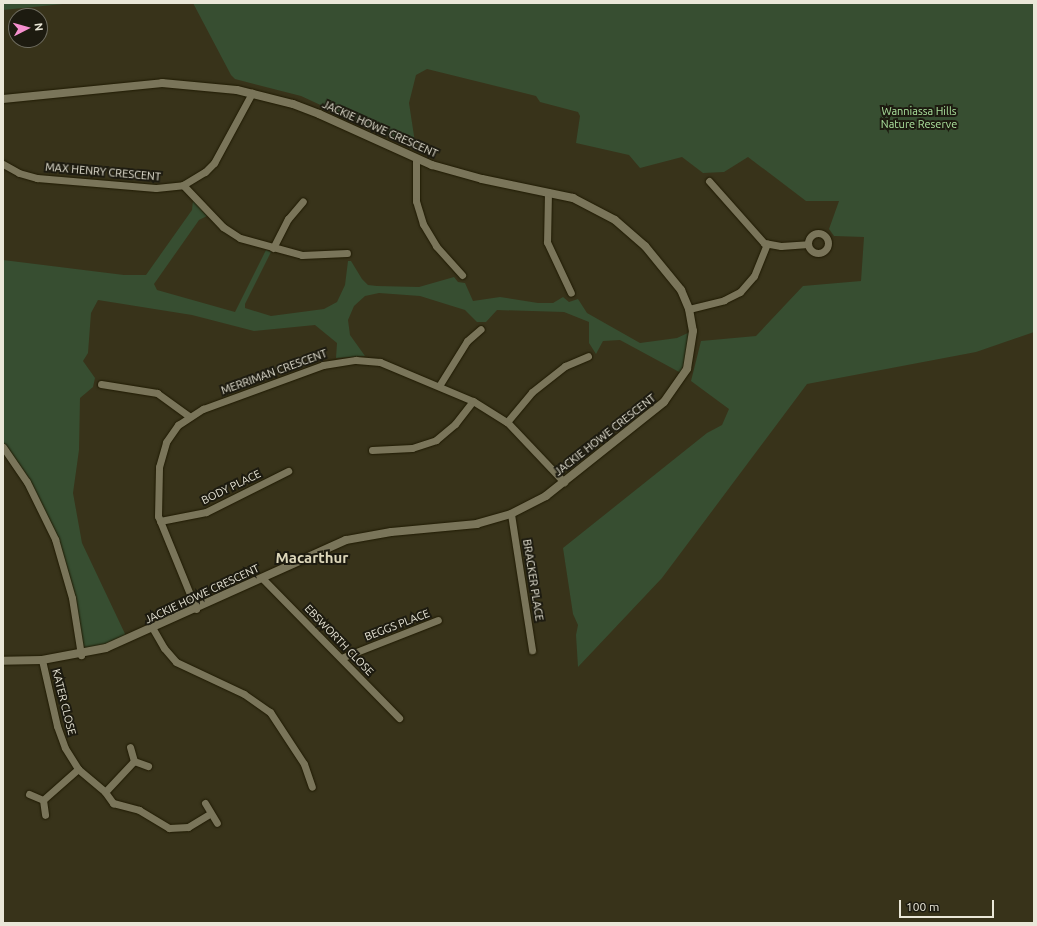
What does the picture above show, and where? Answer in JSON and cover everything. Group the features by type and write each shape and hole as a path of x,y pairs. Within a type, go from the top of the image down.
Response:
{"street":[{"name":"JACKIE HOWE CRESCENT","path":"3,99 162,83 208,86 252,93 319,114 416,159 482,179 548,192 584,203 631,232 673,279 689,309 693,331 691,354 675,390 658,408 546,496 511,514 477,524 391,532 346,540 126,642 81,655 42,660 3,661"},
{"name":"MAX HENRY CRESCENT","path":"3,164 19,173 38,178 156,188 183,185 205,172 214,163 252,93"},
{"path":"416,159 416,201 423,224 436,246 462,274"},
{"path":"709,181 756,236 767,244 780,246 808,244"},
{"path":"183,185 229,231 273,248 302,255 348,253"},
{"path":"548,192 547,242 571,293"},
{"path":"273,248 288,219 303,201"},
{"path":"689,309 724,300 740,292 754,276 767,244"},
{"path":"439,386 467,341 481,329"},
{"path":"507,422 532,392 565,366 588,356"},
{"name":"MERRIMAN CRESCENT","path":"196,609 160,521 157,504 161,454 174,431 189,416 323,365 344,360 380,362 473,401 507,422 564,482"},
{"path":"101,384 157,393 189,416"},
{"path":"372,450 412,448 436,440 455,424 473,401"},
{"path":"3,447 27,482 55,539 71,593 81,655"},
{"name":"BODY PLACE","path":"160,521 206,512 288,471"},
{"name":"BRACKER PLACE","path":"511,514 532,650"},
{"name":"EBSWORTH CLOSE","path":"262,578 399,718"},
{"name":"BEGGS PLACE","path":"341,658 438,620"},
{"path":"153,629 164,648 176,662 244,694 270,712 304,764 312,787"},
{"name":"KATER CLOSE","path":"42,660 61,741 78,768 105,792 113,803 139,810 169,828 188,827 210,814"},
{"path":"130,747 134,761"},
{"path":"134,761 148,766"},
{"path":"105,792 134,761"},
{"path":"43,800 78,768"},
{"path":"29,794 43,800"},
{"path":"43,800 45,814"},
{"path":"205,802 210,814 217,823"}],"green space":[{"path":"3,3 73,3 8,8 8,10 3,10"},
{"name":"Wanniassa Hills Nature Reserve","path":"193,3 1034,3 1034,332 976,352 807,384 662,578 578,667 576,635 578,625 573,614 563,548 707,433 722,425 729,409 691,381 701,341 756,336 803,286 861,281 864,237 834,236 829,229 839,201 806,201 748,157 724,172 703,173 682,157 640,168 629,155 576,143 580,116 578,112 540,102 536,96 427,69 416,75 409,103 416,149 301,96 235,79 231,75"},
{"path":"193,200 207,216 199,220 154,284 157,290 235,312 266,250 271,252 245,304 245,308 271,316 324,309 337,302 345,285 348,261 351,261 362,279 368,285 419,287 454,277 458,282 465,283 473,301 500,297 538,303 553,303 563,297 569,302 578,299 587,313 640,343 677,338 690,332 688,355 681,373 620,340 603,341 596,354 589,343 589,322 564,312 497,310 486,322 477,322 465,310 420,296 379,293 365,296 354,306 348,320 350,335 365,356 336,358 337,343 315,325 254,331 192,315 98,300 91,313 88,353 83,361 95,378 93,387 80,398 79,450 73,493 82,543 127,638 86,649 82,644 69,573 60,544 42,504 3,442 3,260 124,275 146,275 192,210"}],"district":[{"name":"Macarthur","path":"312,558"}]}
